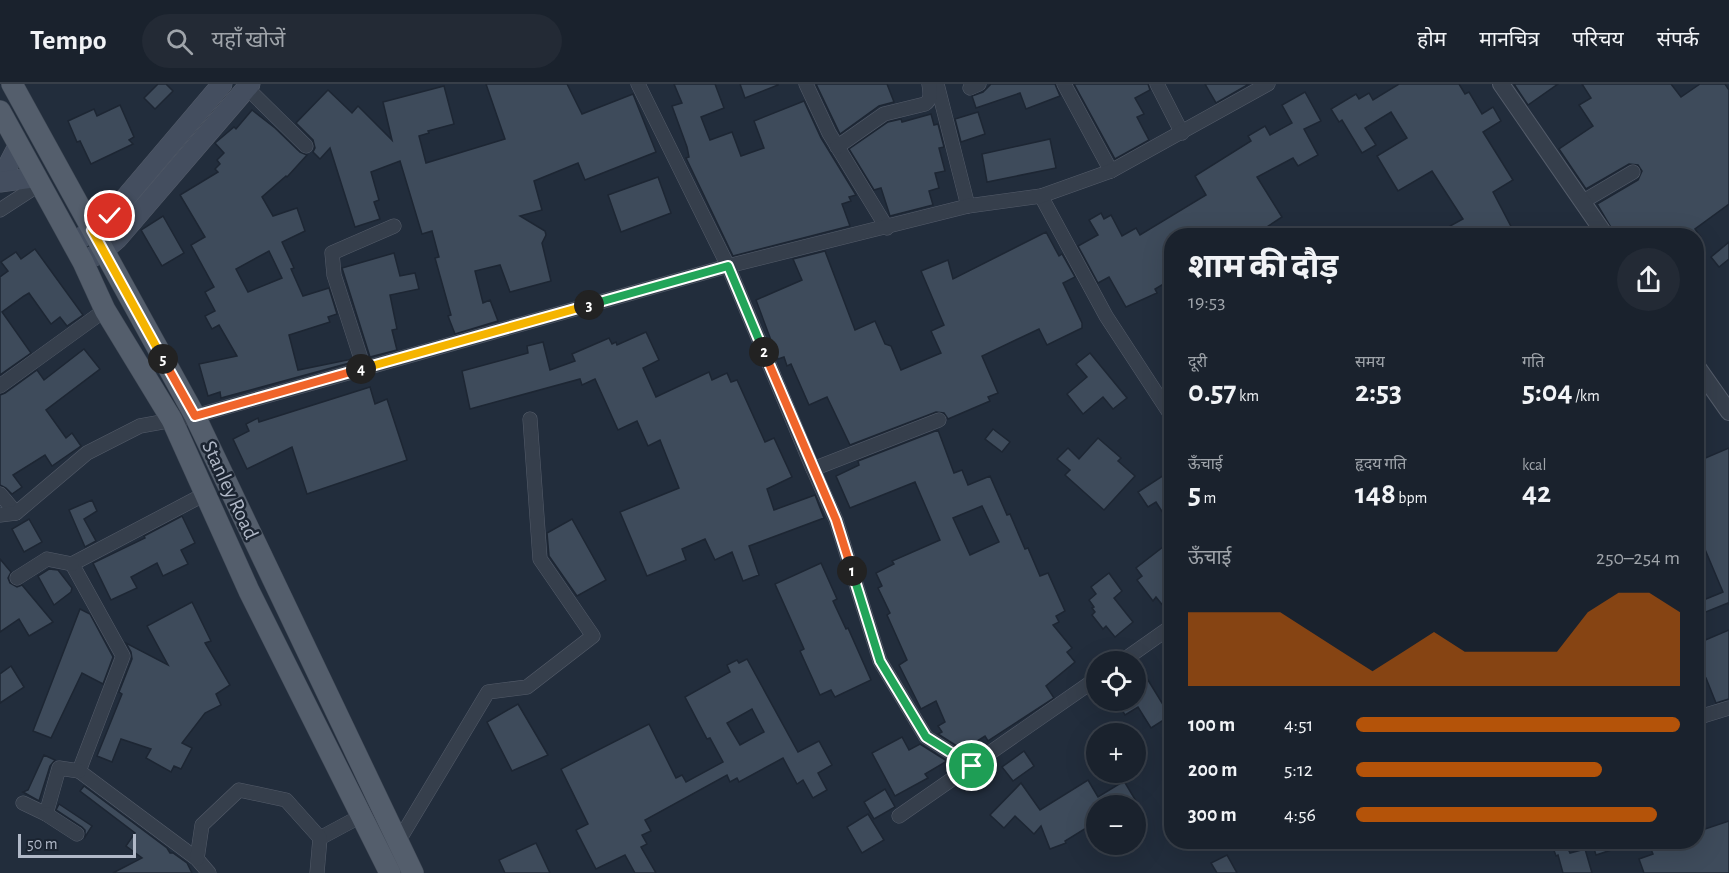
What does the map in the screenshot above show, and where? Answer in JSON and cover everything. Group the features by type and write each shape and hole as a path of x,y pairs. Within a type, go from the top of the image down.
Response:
{"main road":[{"name":"Stanley Road","path":"12,84 195,416 413,873"},
{"path":"78,253 92,230 110,216 128,196 222,84"},
{"path":"78,253 104,251 118,238 249,86"},
{"name":"Stanley Road","path":"0,111 78,253 105,310 172,420 249,591 390,873"},
{"path":"18,146 0,182 38,181"}],"street":[{"path":"638,84 728,266 836,520 880,661 926,737 972,766"},
{"path":"806,84 837,147 887,228"},
{"path":"837,147 884,114 929,102 929,84"},
{"path":"937,84 968,206"},
{"path":"1064,84 1111,171"},
{"path":"1157,84 1182,133"},
{"path":"0,515 16,513 87,453 140,426 195,416 728,266 968,206 1041,196 1111,171 1268,84"},
{"path":"1501,84 1600,228"},
{"path":"249,86 306,146"},
{"path":"1582,202 1634,172"},
{"path":"0,210 38,181"},
{"path":"1041,196 1107,316 1164,405"},
{"path":"364,368 334,275 332,253 394,226"},
{"path":"0,386 105,310"},
{"path":"1704,376 1729,412"},
{"path":"398,842 488,692 527,687 593,636 540,559 530,419"},
{"path":"813,469 939,420"},
{"path":"0,494 16,513"},
{"path":"17,578 47,559 72,564 205,494"},
{"path":"72,564 123,656 79,771"},
{"path":"1137,651 1164,632"},
{"path":"899,816 1086,686"},
{"path":"1704,716 1729,708"},
{"path":"46,814 59,768 79,771 197,859 209,873"},
{"path":"197,859 202,825 239,790 286,800 320,838 316,873"},
{"path":"24,803 77,834"},
{"path":"320,838 362,816"}],"building":[{"path":"158,84 166,84 173,91 155,109 144,98"},
{"path":"486,84 567,84 582,114 633,94 656,152 585,180 578,163 534,181 542,210 520,216 545,231 546,235 542,243 551,281 510,292 500,265 475,271 483,303 490,300 498,321 455,334 448,316 451,315 435,258 439,257 432,231 422,234 400,161 371,172 379,200 374,202 380,219 355,227 330,148 320,159 313,152 315,148 313,140 296,123 328,90 352,113 358,106 392,140 383,102 444,86 454,124 428,131 429,133 419,136 426,163 505,139"},
{"path":"674,84 715,84 724,108 701,117 710,140 732,132 741,156 764,148 754,121 804,101 821,138 856,195 849,197 851,201 842,204 850,226 733,256 686,158 689,157 687,147 672,106 682,103"},
{"path":"740,84 778,84 778,85 745,98"},
{"path":"816,84 887,84 894,102 879,106 840,134"},
{"path":"991,84 1055,84 1060,96 1026,109 1020,93 976,108 972,96 983,92"},
{"path":"1074,84 1148,84 1150,90 1135,98 1144,114 1137,117 1149,140 1115,159"},
{"path":"1205,84 1249,84 1216,103"},
{"path":"1399,84 1459,84 1465,94 1469,92 1482,114 1493,107 1501,121 1483,132 1513,180 1493,192 1512,228 1451,228 1450,226 1463,219 1432,171 1398,191 1377,156 1407,138 1391,112 1365,128 1376,145 1362,153 1342,120 1339,122 1331,109 1356,94 1359,99 1369,93 1373,100"},
{"path":"1514,84 1558,84 1528,105"},
{"path":"1582,84 1671,84 1681,97 1700,84 1725,84 1729,90 1729,204 1696,228 1611,228 1597,204 1638,180 1642,171 1638,165 1629,164 1586,189 1559,149 1593,126 1579,105 1591,98"},
{"path":"1305,92 1321,121 1304,129 1318,155 1298,166 1293,158 1257,177 1282,217 1265,228 1164,228 1164,284 1155,289 1157,293 1126,307 1109,277 1098,283 1078,246 1098,235 1089,220 1101,213 1104,219 1111,215 1122,236 1136,228 1140,235 1206,195 1195,176 1251,141 1248,136 1265,126 1270,135 1292,123 1282,105"},
{"path":"120,105 134,137 129,140 133,144 91,164 80,141 77,142 68,121 94,109 97,116"},
{"path":"252,110 300,152 307,155 287,177 262,197 273,216 297,208 305,231 282,242 294,268 291,269 303,296 329,288 337,314 328,317 330,322 289,335 298,370 352,359 353,362 221,398 220,392 208,396 199,364 237,356 219,325 212,329 205,316 215,311 205,292 214,287 191,245 205,237 180,195 218,172 215,169 220,164 217,160 224,153 215,143 234,127 236,129","holes":["269,251 282,278 248,292 236,269"]},
{"path":"978,112 985,134 961,142 955,119"},
{"path":"931,114 934,125 938,124 944,147 939,148 945,171 935,173 939,188 929,191 933,205 890,216 881,188 874,190 849,149 888,122 901,119 902,122"},
{"path":"1050,139 1056,168 987,182 982,154"},
{"path":"658,177 671,213 621,232 608,195"},
{"path":"163,216 184,253 162,266 141,230"},
{"path":"1046,232 1059,256 1062,254 1075,277 1063,283 1082,323 1082,328 1047,345 1039,329 982,356 998,393 988,397 990,401 948,419 944,413 936,412 850,445 827,397 809,405 791,364 787,366 784,357 778,359 756,300 802,280 793,259 825,251 855,330 875,321 885,344 891,346 901,370 941,353 931,331 944,325 921,271 948,260 953,279"},
{"path":"1729,242 1729,259 1719,267 1711,257"},
{"path":"35,249 83,315 67,326 60,317 51,324 29,293 24,296 2,312 31,353 0,375 0,277 8,271 1,262 16,252 21,259"},
{"path":"394,253 400,276 415,273 419,289 390,295 397,329 392,330 397,350 370,357 342,268"},
{"path":"646,332 659,360 643,368 656,397 709,372 712,380 727,373 731,382 737,380 765,442 774,438 792,477 767,489 774,510 815,495 824,518 749,546 759,575 743,581 732,552 715,560 705,539 682,549 686,560 647,576 620,512 679,488 660,440 648,446 637,421 618,430 595,379 582,385 580,379 470,409 462,371 528,353 527,346 543,342 550,370 575,361 572,354 609,338 612,344 616,342 617,345"},
{"path":"84,349 100,369 46,410 66,438 72,433 81,446 52,466 45,455 13,475 22,487 12,494 0,485 0,395 37,370 44,380"},
{"path":"1090,353 1127,398 1113,409 1103,397 1083,414 1067,394 1087,377 1076,364"},
{"path":"370,387 375,404 387,399 407,460 307,494 292,447 247,469 233,439 249,431 246,424 258,418 259,422"},
{"path":"993,429 1010,442 1002,452 985,439"},
{"path":"938,430 954,473 962,470 968,485 990,476 1007,515 1010,514 1040,576 1048,573 1065,611 1056,616 1059,622 1053,625 1072,648 1067,652 1075,662 1046,686 1054,698 988,741 985,736 963,750 938,734 942,732 938,726 945,722 936,701 921,709 899,665 907,660 887,615 890,613 878,588 882,586 876,573 894,564 892,561 940,540 915,482 850,508 836,476 859,465 858,461","holes":["982,506 999,542 970,555 953,518"]},
{"path":"1098,438 1121,458 1118,461 1135,476 1104,510 1065,475 1070,470 1057,459 1068,448 1079,459"},
{"path":"1729,448 1729,605 1728,603 1704,613 1704,600 1723,592 1704,547 1704,459"},
{"path":"1164,475 1164,514 1156,502 1148,507 1138,492"},
{"path":"92,500 97,511 84,519 96,541 85,547 69,510"},
{"path":"182,516 195,543 181,550 188,564 163,576 157,563 131,577 137,588 111,600 93,563 145,538 144,536"},
{"path":"29,519 42,542 24,552 12,529"},
{"path":"572,519 606,580 577,596 549,556 547,533"},
{"path":"1164,546 1164,607 1156,597 1153,601 1137,580 1142,576 1136,568"},
{"path":"0,559 11,572 8,578 10,583 17,587 22,585 53,622 29,636 19,619 0,632"},
{"path":"821,563 837,599 833,601 846,629 848,628 871,680 835,697 831,690 820,695 800,651 804,649 775,584"},
{"path":"49,569 58,570 72,588 71,592 54,605 38,576"},
{"path":"1109,573 1122,591 1114,598 1133,622 1115,637 1106,626 1103,629 1092,615 1095,612 1092,608 1094,607 1089,600 1096,594 1091,587"},
{"path":"192,602 211,641 205,643 230,685 216,694 221,705 205,713 182,743 192,748 181,769 174,766 171,772 146,758 151,749 121,739 112,762 97,756 122,694 119,692 132,659 126,643 168,665 147,626"},
{"path":"80,609 90,614 113,657 103,684 82,673 51,738 33,731"},
{"path":"1729,630 1729,699 1716,703 1706,678 1704,679 1704,641"},
{"path":"747,659 798,752 819,741 832,765 818,773 827,790 813,798 803,780 797,784 783,758 739,782 737,778 730,782 727,775 645,820 651,831 642,835 647,844 641,847 656,873 635,873 625,855 596,869 576,830 588,824 561,769 649,724 676,778 682,775 686,782 723,762 710,738 707,739 685,697 730,672 727,665 737,660 739,663","holes":["752,709 764,732 740,745 727,723"]},
{"path":"11,666 24,687 0,703 0,674"},
{"path":"1146,677 1164,706 1164,720 1151,728 1140,711 1146,711"},
{"path":"518,704 548,755 512,771 487,722"},
{"path":"902,737 909,750 920,744 947,761 925,774 928,778 895,796 872,753"},
{"path":"1024,751 1034,766 1013,781 1002,767"},
{"path":"44,755 55,760 50,766 39,801 23,792 28,790"},
{"path":"1086,781 1090,783 1097,795 1086,795 1086,828 1065,841 1066,843 1050,849 1041,826 1034,834 1015,816 1004,828 990,815 1021,783 1040,810"},
{"path":"1121,783 1125,783 1132,795 1101,795"},
{"path":"84,786 167,848 170,853 187,863 192,873 113,873 142,858 126,846 135,833 80,791"},
{"path":"885,789 895,807 874,819 864,802"},
{"path":"59,804 92,826 85,837 85,830 82,827 56,810"},
{"path":"868,814 884,840 862,853 847,827"},
{"path":"1729,821 1729,873 1644,873 1639,859 1653,854 1651,849 1704,849 1704,829"},
{"path":"536,843 550,873 505,873 499,860"},
{"path":"1554,849 1568,849 1570,853 1585,849 1592,873 1563,873 1558,855 1556,856"},
{"path":"1594,849 1615,849 1596,855"},
{"path":"1227,855 1237,873 1217,873 1211,863"}],"route":[{"path":"110,216 92,230 195,416 728,266 836,520 880,661 926,737 972,766"}]}
